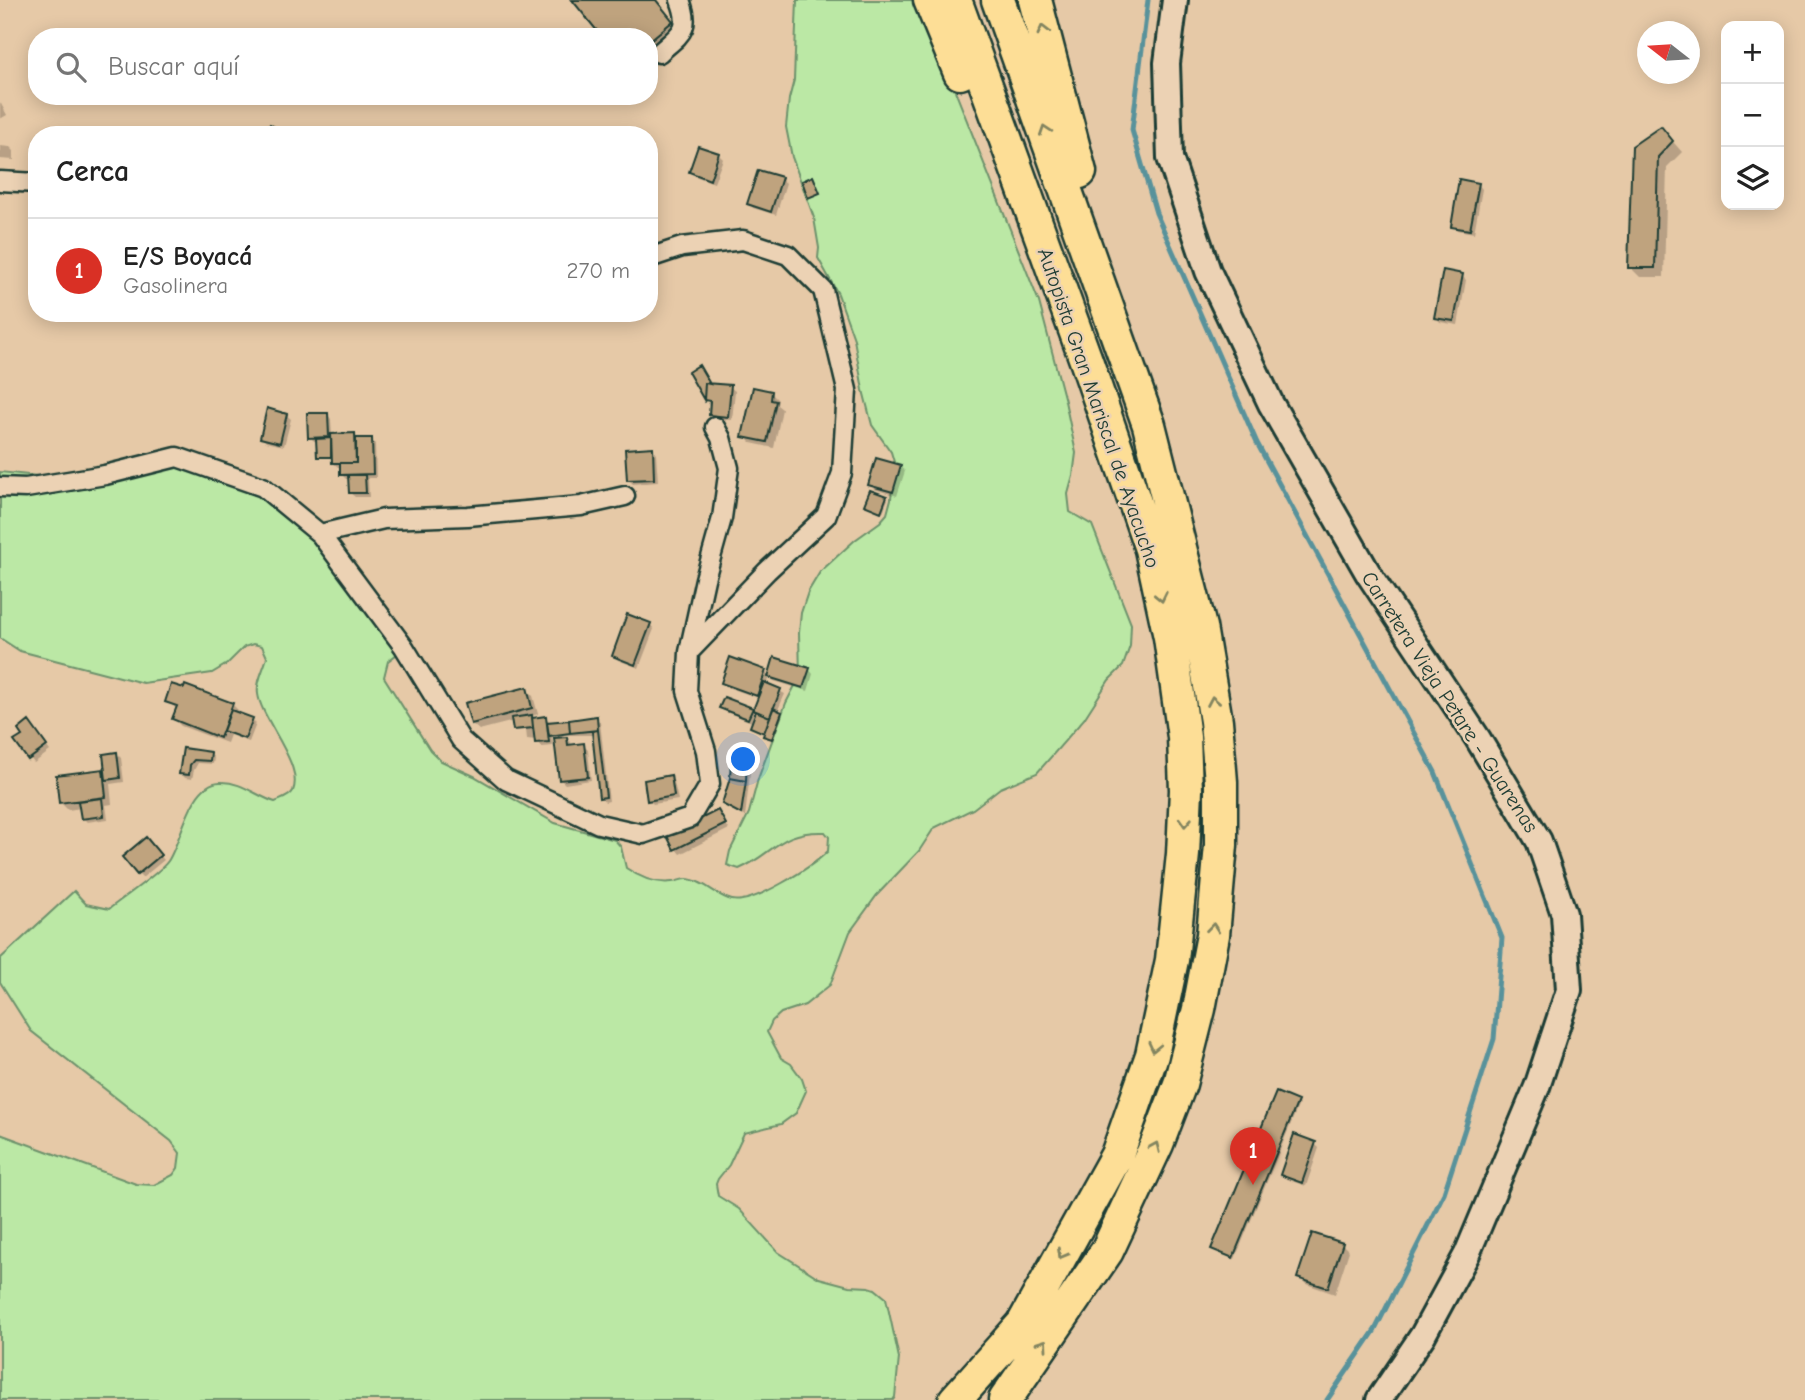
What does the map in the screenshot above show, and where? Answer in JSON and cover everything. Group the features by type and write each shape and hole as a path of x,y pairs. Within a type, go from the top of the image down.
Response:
{"highway":[{"path":"930,0 1035,262 1112,433"},
{"name":"Autopista Gran Mariscal de Ayacucho","path":"955,0 1112,433 1151,549 1170,637 1184,737 1186,790 1183,855 1172,960 1152,1055 1117,1155 1023,1324 955,1400"},
{"name":"Autopista Gran Mariscal de Ayacucho","path":"998,0 1149,425 1200,627 1216,721 1221,782 1221,845 1213,935 1199,1010 1180,1084 1157,1143 1107,1251 1005,1400"},
{"path":"1035,0 1103,254 1149,391 1149,425"}],"main road":[{"name":"Carretera Vieja Petare - Guarenas","path":"1175,0 1167,63 1170,158 1208,271 1271,404 1368,573 1478,739 1539,841 1564,914 1569,990 1536,1087 1467,1254 1423,1335 1379,1400"}],"street":[{"path":"659,53 684,31 686,22 680,0"},
{"path":"0,181 28,183"},
{"path":"658,255 682,247 743,240 788,255 823,290 847,390 842,472 826,516 767,571 690,652"},
{"path":"0,488 26,488 105,475 177,457 263,487 320,534 404,647 461,740 506,780 600,824 643,834 690,818 710,784 706,751 687,691 690,652 705,579 722,517 729,468 715,426"},
{"path":"320,534 384,519 468,516 581,506 625,496"}],"green space":[{"path":"797,0 919,0 1039,302 1076,453 1068,494 1070,512 1092,525 1131,624 1130,646 1123,666 1109,680 1084,719 1037,773 1000,788 973,809 934,828 919,851 877,895 850,932 830,985 805,1005 781,1013 772,1021 767,1032 781,1058 791,1064 802,1079 806,1091 796,1113 781,1124 744,1133 729,1165 716,1184 718,1196 739,1209 778,1252 819,1278 849,1286 869,1287 886,1298 899,1358 895,1397 893,1400 0,1400 0,1134 136,1184 154,1185 173,1175 178,1168 180,1153 171,1141 31,1031 0,982 0,959 74,891 86,904 109,909 157,872 173,852 194,802 210,785 228,782 275,802 292,793 295,780 288,755 266,716 258,694 259,680 267,657 262,646 253,644 244,647 227,664 212,673 143,683 20,651 0,638 0,472 58,478 168,461 272,489 401,645 397,654 388,661 384,677 430,750 441,761 474,776 555,823 615,840 621,847 626,868 648,879 660,882 694,880 732,900 754,897 782,883 828,851 829,837 825,832 809,832 787,839 739,869 727,865 730,851 749,813 758,779 786,703 800,676 799,633 801,613 808,592 820,572 887,514 894,462 891,452 872,425 854,339 838,294 818,258 814,218 792,157 786,127 794,80"}],"building":[{"path":"572,0 656,0 673,21 658,34 658,28 595,28"},
{"path":"1661,126 1673,141 1658,157 1655,268 1628,268 1632,146"},
{"path":"698,146 719,153 710,180 689,172"},
{"path":"758,170 782,177 771,212 747,204"},
{"path":"813,176 820,193 808,198 802,181"},
{"path":"1459,179 1479,183 1470,230 1451,227"},
{"path":"1443,270 1463,274 1454,321 1434,318"},
{"path":"699,365 710,384 705,383 704,400 688,372"},
{"path":"705,383 731,385 728,417 709,415 710,401 704,400"},
{"path":"753,387 772,391 771,400 776,401 767,442 742,437"},
{"path":"267,408 287,414 280,443 260,438"},
{"path":"307,413 328,413 329,437 308,438"},
{"path":"355,433 356,463 332,463 331,434"},
{"path":"331,438 331,457 317,457 316,439"},
{"path":"356,438 372,438 373,474 340,475 340,463 356,463"},
{"path":"653,447 654,479 627,480 625,449"},
{"path":"876,458 901,465 893,492 868,485"},
{"path":"348,475 365,475 366,493 349,493"},
{"path":"870,490 887,496 881,512 864,505"},
{"path":"627,614 651,623 635,665 612,656"},
{"path":"730,657 766,670 757,696 721,683"},
{"path":"774,657 810,668 803,688 768,677"},
{"path":"764,682 781,689 770,717 753,710"},
{"path":"171,684 184,688 185,685 233,703 220,738 172,719 177,706 165,702"},
{"path":"527,687 532,708 471,724 465,703"},
{"path":"724,697 753,708 748,719 719,708"},
{"path":"773,708 782,712 772,739 763,736"},
{"path":"231,710 253,718 245,739 223,731"},
{"path":"756,711 770,717 764,733 750,727"},
{"path":"532,715 533,728 513,730 511,718"},
{"path":"546,716 549,742 535,743 532,718"},
{"path":"597,716 598,730 570,733 569,720"},
{"path":"569,720 570,733 549,736 547,722"},
{"path":"29,721 47,746 28,760 14,741 22,736 18,730"},
{"path":"598,730 606,797 599,798 592,731"},
{"path":"567,737 568,745 584,743 588,777 559,780 554,738"},
{"path":"183,748 211,752 210,761 194,760 190,765 189,775 179,774"},
{"path":"117,752 120,778 106,780 103,754"},
{"path":"731,758 747,759 746,781 730,778"},
{"path":"103,769 106,797 59,803 56,775"},
{"path":"671,775 674,796 647,801 644,780"},
{"path":"730,778 746,781 741,814 722,804"},
{"path":"102,798 104,816 81,819 78,801"},
{"path":"718,810 726,824 674,850 667,836"},
{"path":"146,837 161,855 137,875 122,857"},
{"path":"1276,1092 1298,1101 1233,1258 1211,1249"},
{"path":"1294,1134 1316,1142 1302,1183 1280,1175"},
{"path":"1312,1233 1343,1243 1328,1288 1297,1278"}],"waterway":[{"path":"1148,0 1132,130 1156,213 1257,443 1435,772 1502,938 1494,1039 1444,1193 1375,1330 1327,1400"}],"place":[{"name":"E/S Boyacá","path":"1253,1185"}]}
